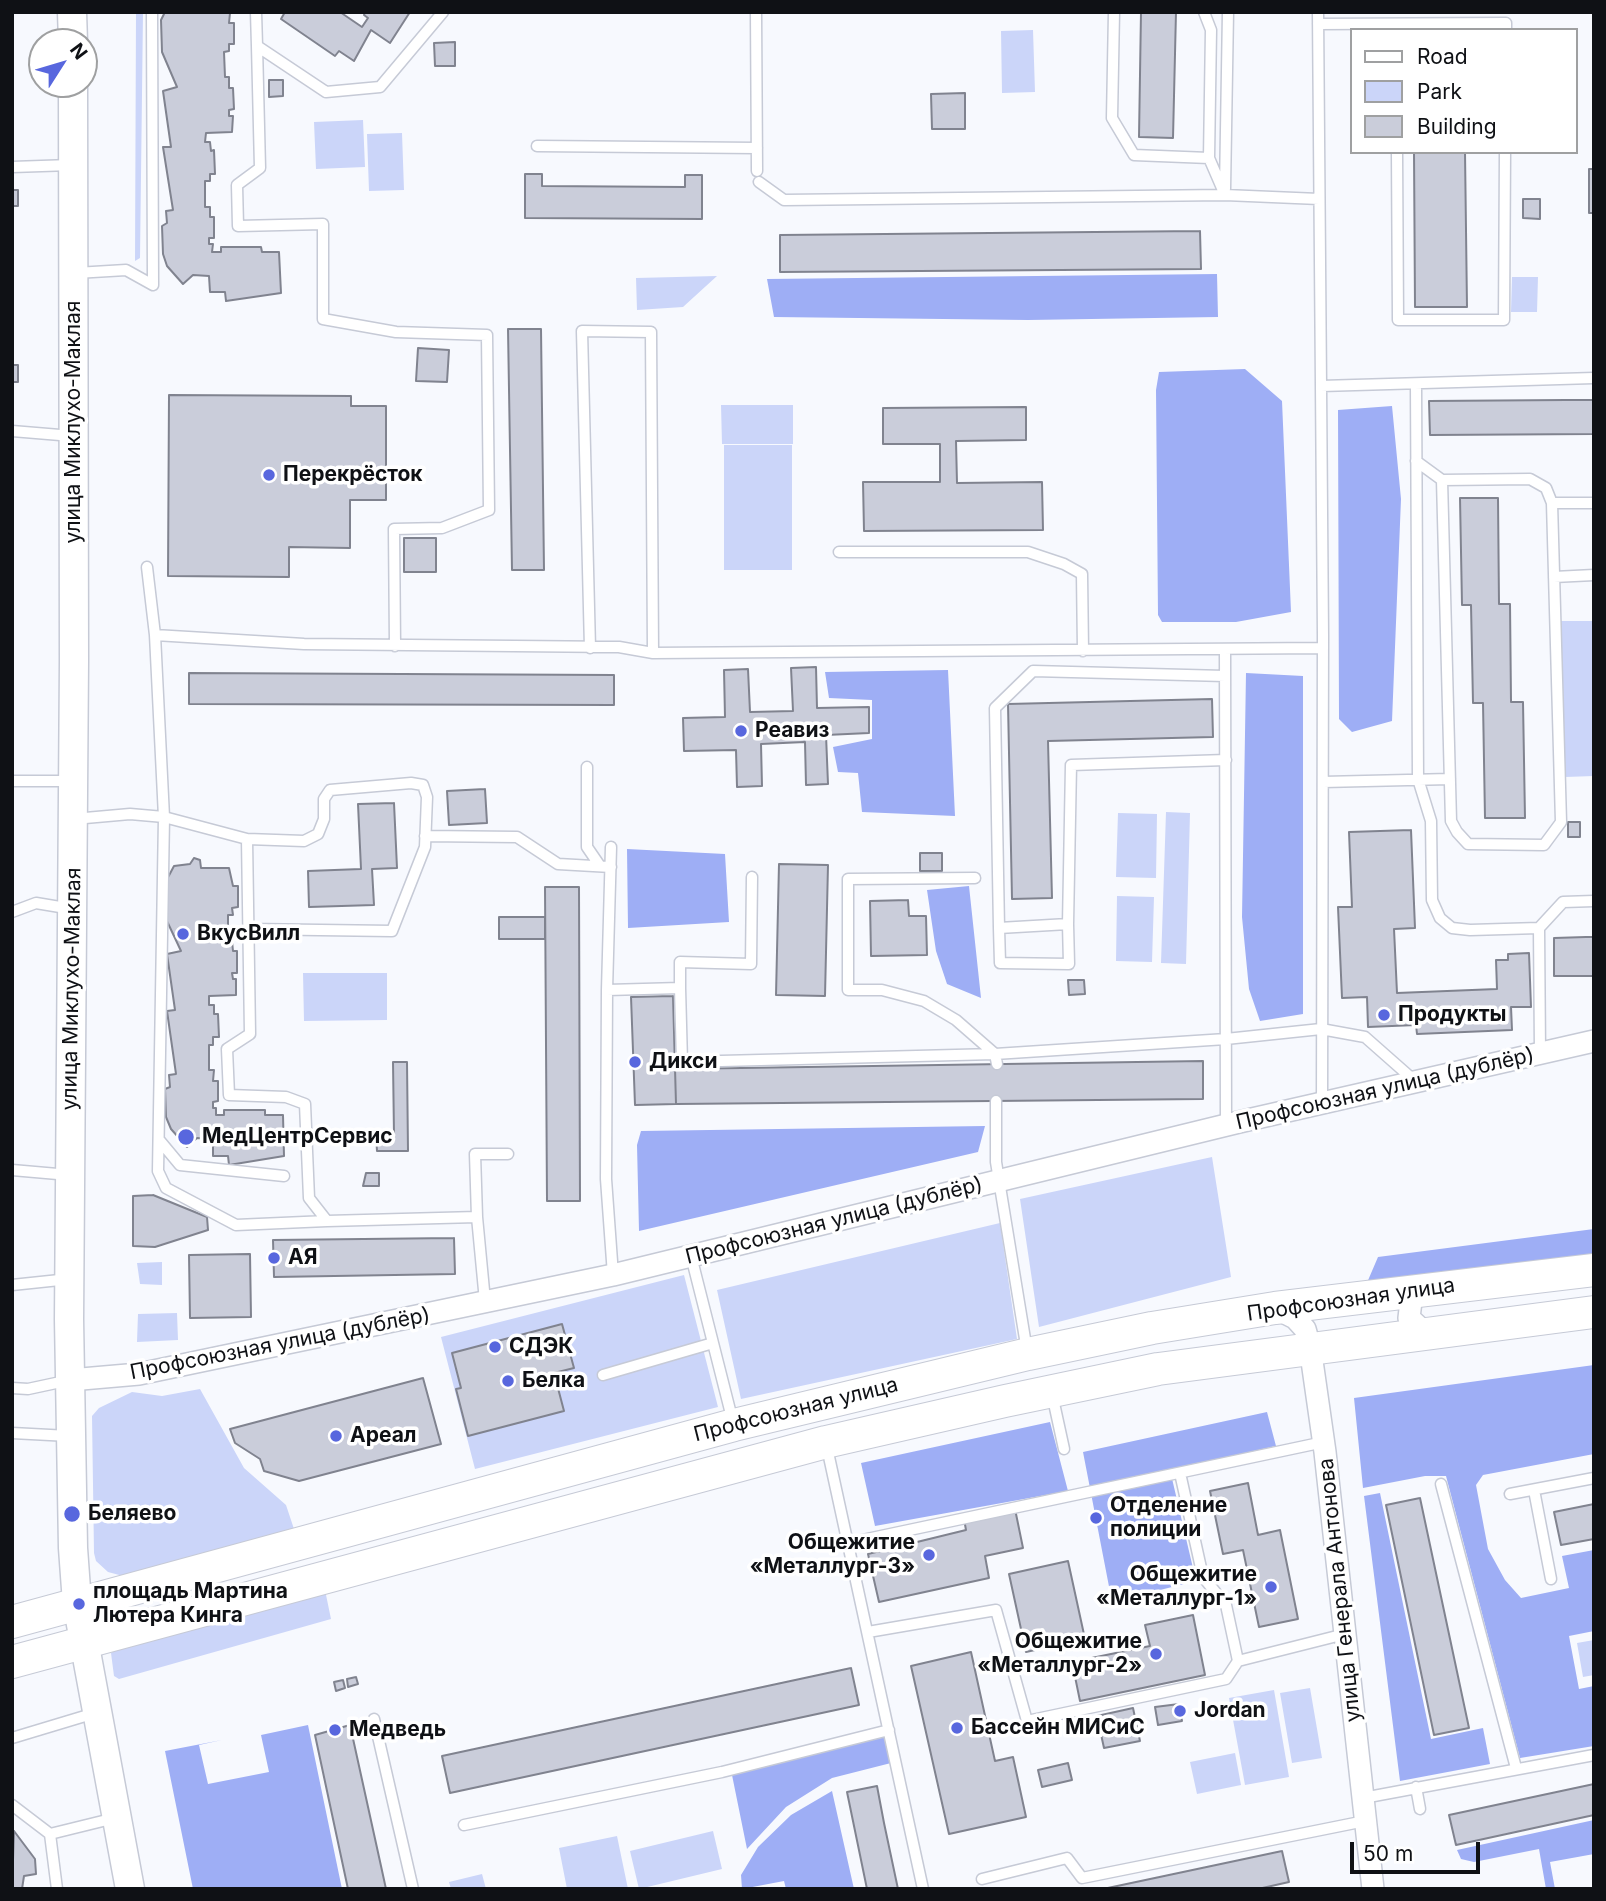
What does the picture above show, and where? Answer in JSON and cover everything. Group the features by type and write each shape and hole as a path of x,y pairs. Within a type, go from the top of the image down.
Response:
{"main road":[{"name":"улица Миклухо-Маклая","path":"73,98 74,819 69,1380 77,1603 130,1889"},
{"name":"Профсоюзная улица","path":"12,1622 734,1425 1028,1354 1275,1308 1594,1270"},
{"name":"Профсоюзная улица","path":"12,1662 825,1442 1051,1391 1158,1369 1594,1312"}],"street":[{"name":"Профсоюзная улица (дублёр)","path":"69,1380 139,1374 613,1275 1226,1126 1594,1041"},
{"path":"1426,1289 1411,1301 1409,1318 1422,1330 1432,1333"},
{"name":"улица Генерала Антонова","path":"1275,1308 1295,1318 1306,1329 1311,1347 1324,1442 1373,1889"}],"lane":[{"path":"75,273 126,271 153,285 152,12"},
{"path":"256,12 260,168 237,185 238,226 323,224 323,319 396,332 487,335 489,510 442,528 394,529 395,646"},
{"path":"257,46 326,92 380,87 443,12"},
{"path":"756,12 758,177 784,200 1225,195 1319,200"},
{"path":"1114,12 1112,118 1134,155 1209,158"},
{"path":"1204,12 1211,30 1209,158 1225,195"},
{"path":"1225,195 1228,12"},
{"path":"1318,12 1323,782 1322,1105"},
{"path":"1318,24 1397,26 1506,23 1506,28"},
{"path":"537,146 757,148"},
{"path":"1398,154 1398,320 1504,320 1505,154"},
{"path":"12,167 74,164"},
{"path":"590,648 582,331 651,332 653,653"},
{"path":"1321,386 1594,378"},
{"path":"1416,385 1418,779 1431,821 1432,900 1440,918 1452,928 1539,928"},
{"path":"12,431 74,436"},
{"path":"1416,461 1442,480 1530,479 1546,488 1552,503 1561,822 1544,845 1468,844 1451,821 1442,480"},
{"path":"1552,503 1594,503"},
{"path":"839,552 1028,552 1046,556 1082,574 1083,651"},
{"path":"147,567 155,635 164,817 158,1171 166,1188 236,1225 477,1217"},
{"path":"1554,577 1594,575"},
{"path":"155,635 395,646 619,647 653,653 1322,648"},
{"path":"1225,650 1226,1126"},
{"path":"1225,676 1033,671 995,708 1000,963 1069,964 1071,765 1226,761"},
{"path":"587,767 587,848 606,867"},
{"path":"1323,782 1450,779"},
{"path":"12,782 74,781"},
{"path":"74,819 130,814 164,817 247,839 304,841 318,834 324,819 324,799 330,790 411,783 423,785 427,797 425,847 392,931 248,929"},
{"path":"425,836 517,837 558,864 606,867"},
{"path":"247,839 250,1034 227,1049 229,1096 286,1097 305,1104 309,1198 327,1221"},
{"path":"611,847 606,867 606,1179 613,1275"},
{"path":"752,877 751,964 680,962 682,1062 996,1059 1321,1029 1365,1037 1416,1082"},
{"path":"975,878 848,879 848,990 883,990 924,1002 956,1020 996,1059"},
{"path":"1540,1053 1539,928 1563,902 1594,901"},
{"path":"12,912 36,903 72,909"},
{"path":"999,928 1068,923"},
{"path":"607,990 680,988"},
{"path":"996,1101 996,1162 1028,1354"},
{"path":"160,1141 180,1165 284,1176"},
{"path":"485,1301 477,1217 475,1154 508,1154"},
{"path":"12,1170 69,1175"},
{"path":"691,1256 734,1425"},
{"path":"12,1285 70,1279"},
{"path":"603,1376 713,1343"},
{"path":"12,1388 28,1389 69,1380"},
{"path":"1051,1391 1064,1449"},
{"path":"12,1433 71,1436"},
{"path":"825,1442 923,1889"},
{"path":"848,1543 1324,1442"},
{"path":"1180,1473 1203,1577 1226,1605 1238,1661"},
{"path":"1510,1494 1594,1478"},
{"path":"1441,1484 1516,1769"},
{"path":"1534,1490 1551,1579"},
{"path":"868,1632 996,1610 1027,1721 1226,1679 1238,1661 1345,1634"},
{"path":"12,1738 97,1713"},
{"path":"374,1718 413,1889"},
{"path":"464,1825 722,1772 889,1730"},
{"path":"1363,1798 1594,1755"},
{"path":"1416,1787 1420,1809"},
{"path":"12,1805 50,1834 57,1889"},
{"path":"50,1834 115,1818"},
{"path":"982,1879 1067,1858 1082,1878 1365,1821"}],"green space":[{"path":"136,12 143,12 140,258 135,261"},
{"path":"1033,30 1035,92 1002,93 1001,31"},
{"path":"363,120 365,167 316,169 314,122"},
{"path":"402,133 404,190 369,191 367,134"},
{"path":"717,276 683,307 637,310 636,278"},
{"path":"1512,277 1538,277 1537,312 1511,312"},
{"path":"721,405 793,405 793,444 722,444"},
{"path":"724,445 792,445 792,570 724,570"},
{"path":"1561,621 1594,621 1594,776 1565,777"},
{"path":"1166,812 1190,813 1186,964 1161,963"},
{"path":"1118,813 1157,814 1156,878 1116,877"},
{"path":"1117,896 1154,897 1152,962 1116,961"},
{"path":"303,973 387,973 387,1020 304,1021"},
{"path":"1212,1157 1231,1277 1039,1327 1020,1199"},
{"path":"1000,1223 1017,1339 741,1399 717,1290"},
{"path":"162,1262 162,1285 140,1284 137,1263"},
{"path":"684,1275 718,1407 475,1469 441,1337"},
{"path":"177,1313 178,1340 137,1342 138,1314"},
{"path":"200,1389 244,1468 286,1505 294,1529 123,1576 108,1572 96,1561 94,1553 92,1416 99,1408 132,1392 162,1396"},
{"path":"325,1590 331,1619 119,1679 114,1676 111,1653 122,1646"},
{"path":"1594,1640 1594,1675 1583,1677 1577,1643"},
{"path":"1310,1688 1322,1758 1292,1763 1280,1693"},
{"path":"1274,1690 1289,1777 1245,1785 1229,1698"},
{"path":"1235,1753 1241,1785 1197,1794 1190,1762"},
{"path":"713,1831 722,1869 639,1889 630,1851"},
{"path":"617,1836 628,1889 567,1889 559,1848"},
{"path":"482,1874 486,1889 451,1889 449,1882"}],"shaded area":[{"path":"1217,274 1218,317 1028,320 774,317 767,279"},
{"path":"1245,369 1282,401 1291,612 1236,622 1162,622 1158,615 1156,390 1159,372"},
{"path":"1392,406 1401,499 1392,721 1352,732 1339,719 1338,410"},
{"path":"948,670 955,816 862,812 858,773 838,772 833,747 872,739 872,700 829,698 825,672"},
{"path":"1246,673 1303,676 1303,1014 1260,1021 1249,989 1242,917"},
{"path":"627,849 725,854 729,922 628,928"},
{"path":"969,886 981,998 947,984 936,951 927,890"},
{"path":"985,1126 978,1152 639,1231 637,1145 641,1131"},
{"path":"1594,1229 1594,1259 1366,1285 1378,1257"},
{"path":"1594,1365 1594,1454 1483,1475 1476,1485 1488,1549 1505,1580 1521,1598 1569,1588 1562,1556 1594,1550 1594,1631 1569,1636 1579,1689 1594,1686 1594,1746 1520,1758 1446,1476 1425,1476 1363,1488 1354,1398"},
{"path":"1267,1412 1276,1446 1170,1470 1196,1581 1112,1602 1083,1452"},
{"path":"1050,1422 1068,1491 875,1526 861,1463"},
{"path":"1380,1493 1431,1739 1483,1728 1490,1764 1400,1781 1364,1496"},
{"path":"308,1725 342,1889 193,1889 165,1751 222,1740 199,1745 208,1784 269,1772 261,1735"},
{"path":"884,1736 891,1763 832,1778 786,1807 747,1849 732,1775"},
{"path":"832,1791 854,1889 786,1889 784,1881 742,1889 741,1875 758,1847 791,1815"},
{"path":"1594,1820 1594,1854 1550,1862 1555,1889 1546,1889 1539,1849 1474,1862 1461,1859 1457,1850"}],"building":[{"path":"165,12 230,13 229,23 234,23 234,44 229,44 229,51 224,52 225,77 229,77 229,88 233,88 234,109 229,110 229,116 233,116 232,132 206,133 205,142 210,142 211,151 214,150 215,174 210,174 210,181 205,181 205,207 210,207 210,217 214,217 214,238 209,238 209,244 213,244 212,252 221,252 221,247 261,247 262,252 279,252 281,293 226,301 225,292 210,292 209,276 193,275 183,284 167,266 163,254 162,226 167,223 166,211 173,210 163,147 171,147 163,91 177,87 162,52 161,20"},
{"path":"285,12 340,12 362,27 368,18 364,15 365,12 410,12 390,43 371,30 354,61 339,51 335,56 281,19"},
{"path":"1141,12 1176,12 1173,138 1139,137"},
{"path":"455,42 455,66 435,66 434,43"},
{"path":"269,80 283,80 283,96 269,97"},
{"path":"965,93 965,129 932,129 931,94"},
{"path":"1414,154 1465,154 1467,307 1415,307"},
{"path":"1589,169 1594,169 1594,213 1589,213"},
{"path":"525,174 542,174 542,186 685,187 685,175 702,175 702,219 525,218"},
{"path":"12,190 18,190 18,206 12,206"},
{"path":"1523,199 1540,199 1540,219 1523,218"},
{"path":"1200,231 1201,269 780,272 780,235"},
{"path":"508,329 541,329 544,570 512,570"},
{"path":"418,348 449,350 447,382 416,381"},
{"path":"12,365 18,365 18,382 12,382"},
{"path":"169,395 351,396 351,406 386,406 386,500 350,500 350,548 289,547 289,577 168,576"},
{"path":"1594,400 1594,434 1430,435 1429,401"},
{"path":"1026,407 1026,440 956,441 957,483 1042,482 1043,530 864,531 863,482 940,482 940,444 883,444 883,408"},
{"path":"1460,498 1498,498 1499,604 1510,604 1511,702 1523,702 1525,818 1485,818 1483,703 1473,703 1471,605 1462,605"},
{"path":"404,538 436,538 436,572 404,572"},
{"path":"816,667 817,708 869,707 869,733 826,735 828,784 806,785 805,742 761,744 762,786 737,787 736,750 684,751 683,718 725,717 724,670 748,669 750,712 793,711 791,668"},
{"path":"189,673 614,675 614,705 189,704"},
{"path":"1212,699 1213,737 1048,741 1052,898 1012,899 1008,704"},
{"path":"485,789 487,823 449,825 447,791"},
{"path":"394,803 397,868 372,869 374,905 309,907 308,871 361,869 358,804"},
{"path":"1568,822 1580,822 1580,837 1568,837"},
{"path":"1411,830 1415,928 1394,929 1397,993 1497,989 1496,960 1508,960 1508,954 1529,953 1531,1007 1511,1007 1512,1030 1417,1034 1416,1025 1368,1027 1367,997 1342,998 1338,907 1352,907 1349,832"},
{"path":"920,853 942,853 942,871 920,871"},
{"path":"194,858 200,860 201,868 229,868 233,886 238,886 238,907 232,908 233,915 228,915 228,941 232,941 233,951 237,951 237,973 232,973 233,979 236,979 236,995 209,996 209,1005 214,1005 214,1014 218,1014 219,1037 213,1037 213,1045 209,1045 209,1070 214,1070 213,1081 218,1081 218,1101 213,1102 213,1108 216,1108 216,1115 224,1115 224,1110 265,1110 265,1115 283,1115 284,1156 229,1165 228,1156 213,1156 213,1139 197,1138 187,1147 171,1129 166,1117 165,1089 170,1087 169,1075 176,1074 167,1011 175,1010 167,954 181,951 166,919 165,883 174,866 190,864"},
{"path":"779,864 828,865 825,996 776,995"},
{"path":"545,887 579,887 580,1201 547,1201"},
{"path":"908,900 909,916 926,916 927,955 871,956 870,901"},
{"path":"499,917 545,917 545,939 499,939"},
{"path":"1594,937 1594,976 1554,976 1554,938"},
{"path":"1068,980 1084,980 1085,994 1069,995"},
{"path":"673,996 676,1104 635,1105 631,997"},
{"path":"1203,1061 1203,1099 676,1104 675,1069"},
{"path":"393,1062 407,1062 408,1151 377,1151 376,1135 394,1135"},
{"path":"366,1173 379,1173 379,1186 363,1186"},
{"path":"153,1195 207,1217 208,1230 155,1247 133,1246 133,1196"},
{"path":"454,1238 455,1274 274,1277 273,1240"},
{"path":"250,1254 251,1317 190,1318 189,1255"},
{"name":"Белка","path":"562,1324 574,1368 554,1373 564,1411 468,1436 456,1389 461,1388 452,1353"},
{"name":"Ареал","path":"423,1378 441,1444 299,1481 264,1471 260,1459 235,1443 230,1429"},
{"name":"Общежитие «Металлург-1»","path":"1248,1483 1258,1535 1280,1530 1298,1619 1259,1627 1243,1550 1223,1554 1210,1491"},
{"path":"1420,1498 1469,1728 1434,1735 1386,1505"},
{"path":"1594,1504 1594,1539 1561,1545 1554,1512"},
{"name":"Общежитие «Металлург-3»","path":"1015,1509 1023,1548 985,1556 989,1578 879,1602 868,1554 966,1530 964,1519"},
{"path":"1068,1561 1085,1639 1026,1652 1009,1574"},
{"name":"Общежитие «Металлург-2»","path":"1193,1615 1205,1675 1080,1701 1072,1662 1150,1646 1145,1625"},
{"name":"Бассейн МИСиС","path":"971,1652 995,1761 1013,1757 1026,1817 949,1834 911,1666"},
{"path":"851,1668 859,1705 450,1793 442,1756"},
{"path":"356,1677 358,1684 348,1687 347,1679"},
{"path":"343,1680 345,1688 336,1691 334,1682"},
{"path":"1179,1704 1182,1721 1158,1725 1155,1707"},
{"path":"1133,1708 1140,1741 1104,1748 1097,1716"},
{"path":"350,1725 386,1889 348,1889 315,1735"},
{"path":"1068,1763 1072,1780 1042,1787 1038,1770"},
{"path":"1594,1784 1594,1815 1456,1845 1449,1815"},
{"path":"877,1786 898,1889 867,1889 847,1792"},
{"path":"14,1831 35,1859 36,1874 24,1876 22,1889 12,1889"},
{"path":"1282,1851 1289,1882 1258,1889 1103,1889"}],"place":[{"name":"Перекрёсток","path":"269,475"},
{"name":"Реавиз","path":"741,731"},
{"name":"ВкусВилл","path":"183,934"},
{"name":"Продукты","path":"1384,1015"},
{"name":"Дикси","path":"635,1062"},
{"name":"МедЦентрСервис","path":"186,1137"},
{"name":"АЯ","path":"274,1258"},
{"name":"СДЭК","path":"495,1347"},
{"name":"Белка","path":"508,1381"},
{"name":"Ареал","path":"336,1436"},
{"name":"Беляево","path":"72,1514"},
{"name":"Отделение полиции","path":"1096,1518"},
{"name":"Общежитие «Металлург-3»","path":"929,1555"},
{"name":"Общежитие «Металлург-1»","path":"1271,1587"},
{"name":"площадь Мартина Лютера Кинга","path":"79,1604"},
{"name":"Общежитие «Металлург-2»","path":"1156,1654"},
{"name":"Jordan","path":"1180,1711"},
{"name":"Бассейн МИСиС","path":"957,1728"},
{"name":"Медведь","path":"335,1730"}]}
